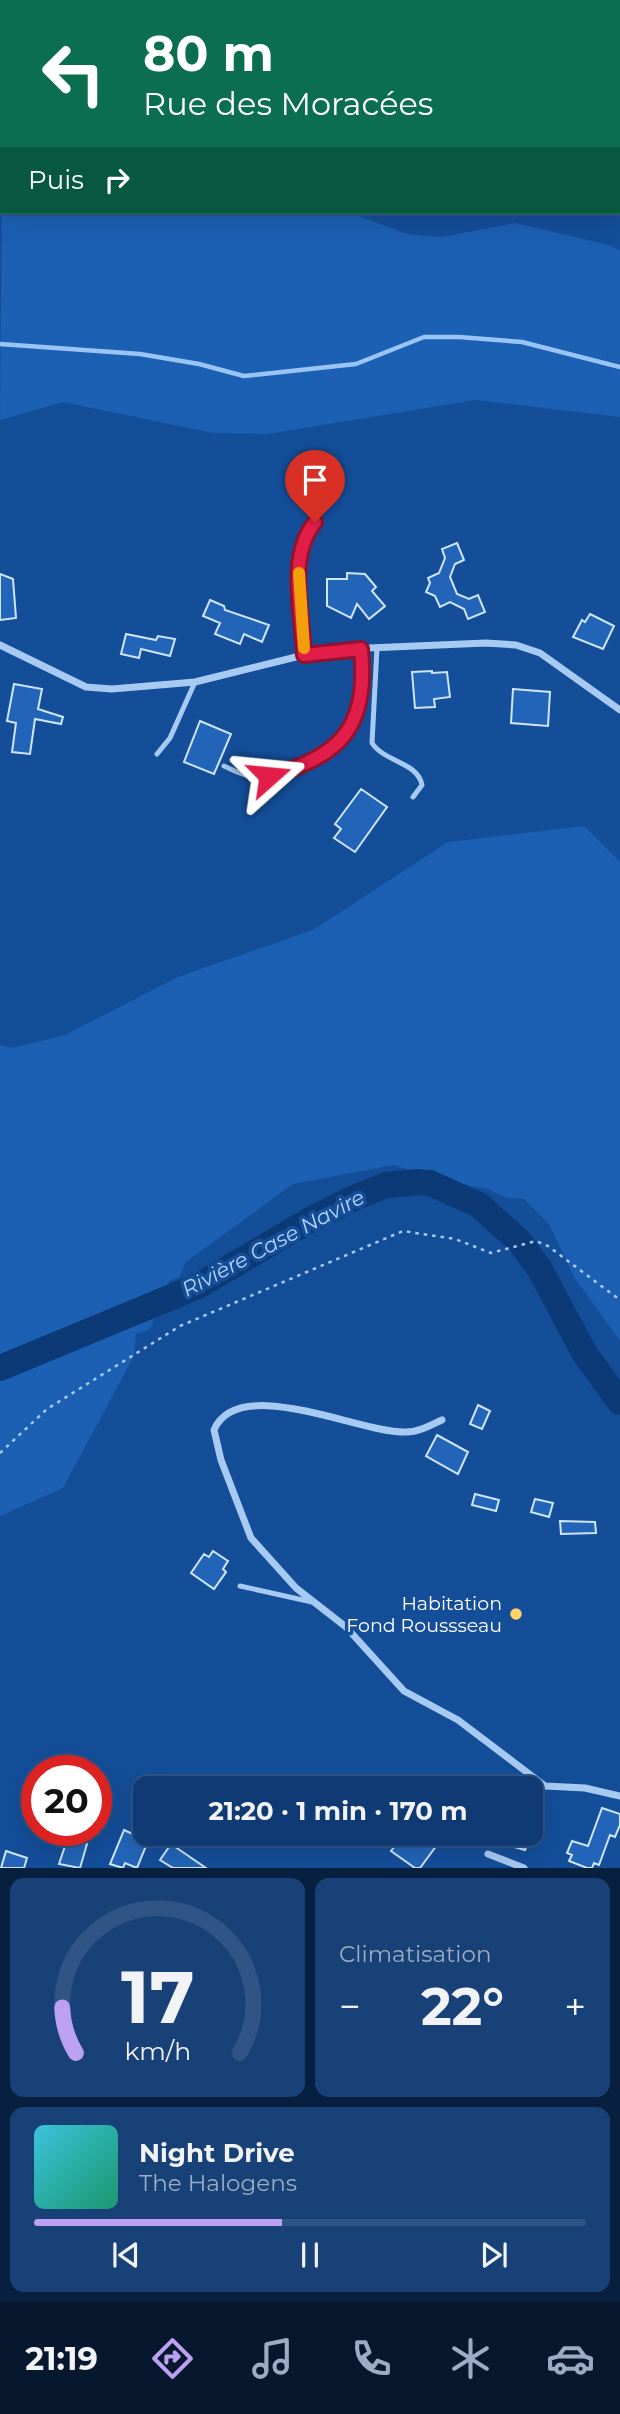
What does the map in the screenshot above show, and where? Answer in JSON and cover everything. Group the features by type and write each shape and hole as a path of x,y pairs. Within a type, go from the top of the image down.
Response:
{"street":[{"path":"0,645 86,687 112,689 195,682 304,655 377,648 486,643 516,645 540,653 620,710"},
{"path":"442,1420 406,1432 282,1407 239,1408 226,1413 214,1430 221,1460 251,1538 296,1588 346,1627 404,1691 458,1720 545,1786 585,1788 620,1796"},
{"path":"488,1854 524,1868"}],"lane":[{"path":"304,655 298,555 304,536 315,522"},
{"path":"377,648 372,743 378,752 415,770 421,776 422,785 413,797"},
{"path":"225,766 251,777 269,776 292,770 336,743 354,725 358,716 362,698 361,649"},
{"path":"157,754 170,738 195,682"},
{"path":"240,1586 315,1603"}],"path":[{"path":"0,1452 47,1409 180,1326 403,1231 455,1238 491,1253 536,1241 548,1245 620,1300"}],"shaded area":[{"path":"2,214 354,214 406,234 443,237 515,223 609,245 620,251 620,417 475,400 268,434 213,433 63,402 0,420"},
{"path":"584,826 620,862 620,1341 574,1277 549,1224 524,1199 507,1198 488,1189 446,1182 394,1165 293,1184 186,1262 179,1277 169,1281 150,1329 136,1334 134,1356 63,1488 0,1516 0,1045 12,1048 65,1035 178,977 313,930 448,842"}],"building":[{"path":"457,543 464,560 455,564 450,577 457,594 469,599 478,595 485,612 468,619 464,609 450,602 440,607 435,596 426,592 430,583 428,578 439,573 445,558 442,549"},
{"path":"347,573 365,574 376,587 372,591 385,606 369,619 357,604 351,618 327,606 327,579 347,579"},
{"path":"0,574 13,579 16,618 0,620"},
{"path":"210,600 224,606 225,610 269,625 262,642 244,634 240,644 215,634 220,623 203,616"},
{"path":"590,614 614,626 603,649 573,637 582,620 585,622"},
{"path":"126,634 156,640 158,636 175,639 170,656 141,649 139,658 121,654"},
{"path":"412,672 447,672 450,697 434,699 435,707 415,708"},
{"path":"14,684 42,689 38,709 63,717 61,724 35,719 30,754 12,752 16,723 7,721"},
{"path":"513,689 550,692 548,726 511,723"},
{"path":"200,721 231,734 214,774 184,762"},
{"path":"361,789 387,807 355,852 334,838 341,829 335,824"},
{"path":"478,1405 490,1411 482,1429 470,1424"},
{"path":"437,1435 468,1452 458,1474 426,1456"},
{"path":"475,1494 499,1500 496,1511 472,1505"},
{"path":"535,1499 553,1503 549,1517 531,1512"},
{"path":"560,1521 595,1522 596,1533 561,1534"},
{"path":"213,1551 228,1561 223,1569 226,1572 214,1589 191,1573 204,1554 209,1557"},
{"path":"602,1808 620,1814 620,1825 615,1837 610,1835 599,1865 594,1863 592,1868 587,1868 569,1861 572,1855 567,1853 572,1841 588,1846"},
{"path":"124,1830 133,1834 133,1846 146,1846 137,1868 125,1863 123,1868 110,1864"},
{"path":"65,1846 86,1846 80,1868 59,1864"},
{"path":"170,1846 174,1846 206,1868 173,1868 160,1860"},
{"path":"395,1846 436,1846 420,1868 415,1868 391,1851"},
{"path":"6,1851 27,1858 24,1868 1,1868"}],"waterway":[{"path":"0,344 140,354 199,364 244,376 356,364 424,337 459,337 522,342 620,367"},
{"name":"Rivière Case Navire","path":"0,1368 198,1286 310,1220 354,1198 386,1185 417,1182 430,1183 479,1205 519,1241 539,1268 585,1354 620,1402"}],"slow traffic":[{"path":"299,573 304,648"}],"place":[{"name":"Habitation Fond Roussseau","path":"516,1614"}],"route":[{"path":"269,776 292,770 314,759 336,743 354,725 362,698 361,649 304,655 298,555 304,536 315,522"}]}
